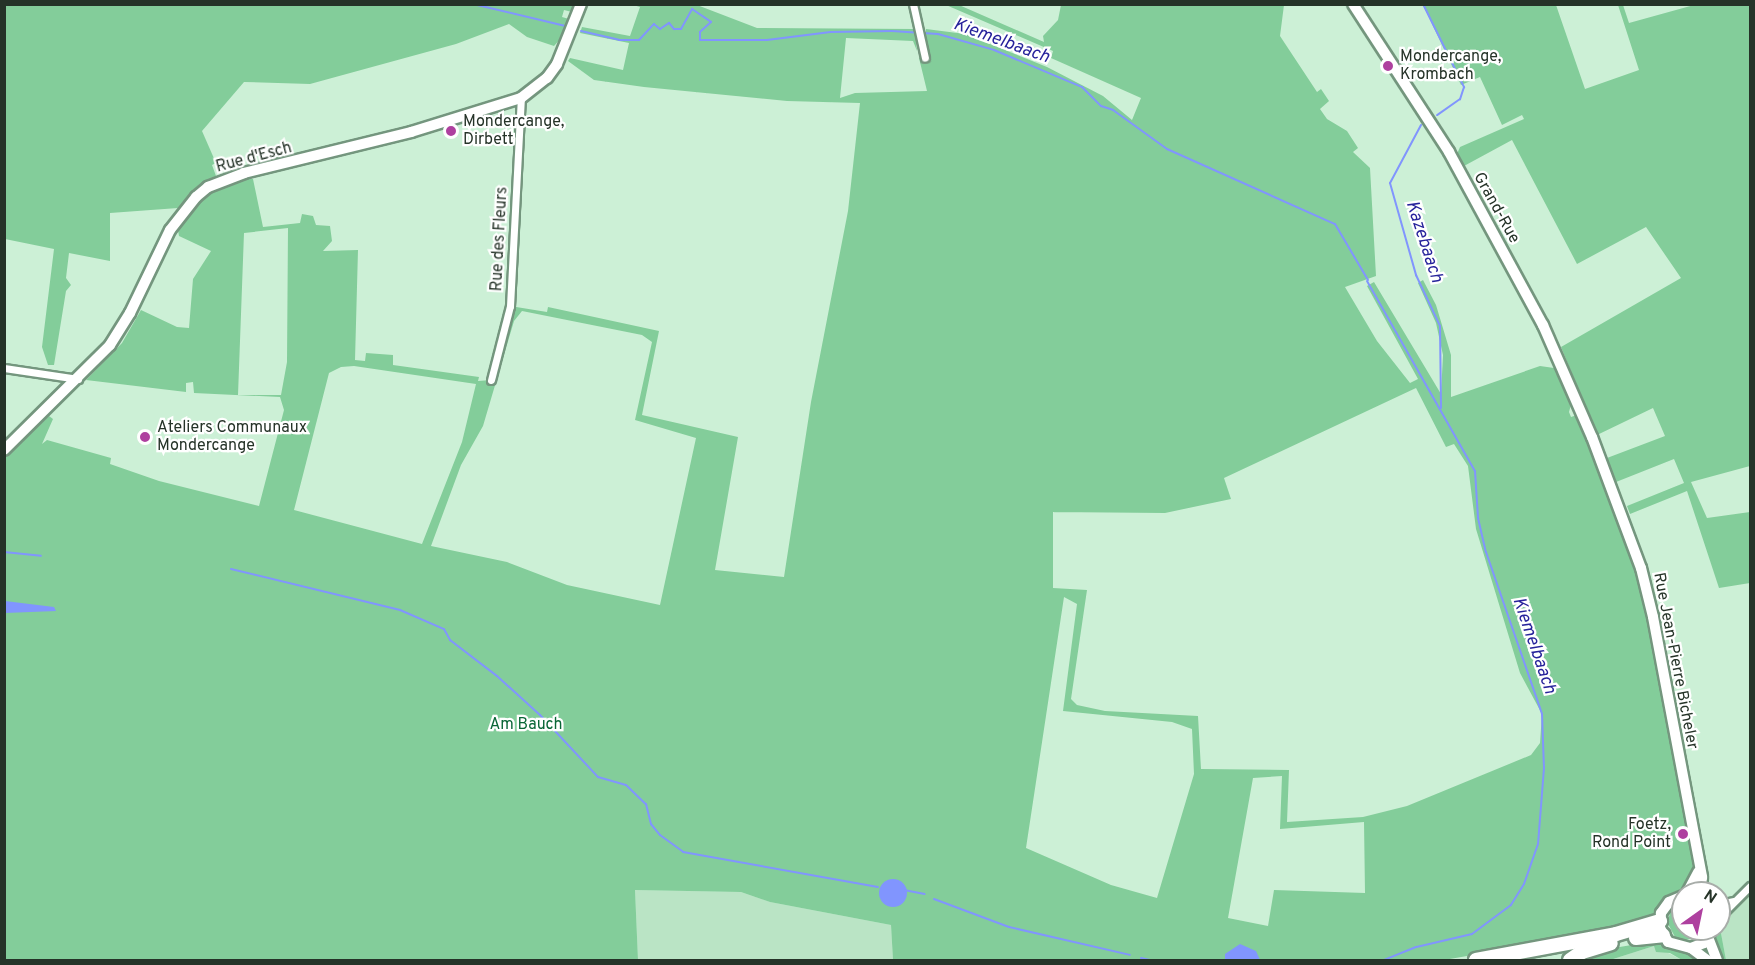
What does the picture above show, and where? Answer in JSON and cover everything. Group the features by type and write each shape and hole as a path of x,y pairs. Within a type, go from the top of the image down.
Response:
{"highway":[{"path":"1476,960 1627,931 1660,921"},
{"path":"1570,960 1602,945 1663,935"}],"main road":[{"name":"Rue d'Esch","path":"4,450 78,379 122,329 170,230 184,208 208,187 244,173 421,129 521,98 547,78 557,64 581,4"},
{"name":"Grand-Rue","path":"1353,4 1454,162 1543,324 1592,437"},
{"name":"Rue Jean-Pierre Bicheler","path":"1592,437 1641,568 1653,616 1699,863 1700,881"},
{"path":"1691,881 1699,863"},
{"path":"1671,901 1660,921 1663,935 1675,946 1691,948 1707,960"},
{"path":"1691,948 1700,941"},
{"path":"1712,941 1717,960"}],"street":[{"path":"913,4 925,58"},
{"name":"Rue des Fleurs","path":"491,380 510,306 521,98"},
{"path":"4,368 78,379"},
{"path":"1731,905 1750,886"},
{"path":"1731,902 1735,901"}],"shaded area":[{"path":"635,890 741,892 770,902 891,925 893,960 638,960"},
{"path":"1750,892 1750,960 1726,960 1722,941 1731,941 1731,910"},
{"path":"1654,946 1682,960 1610,960"}],"green space":[{"path":"4,5 576,5 572,12 564,10 562,17 569,19 563,36 554,46 527,37 509,24 456,44 310,84 244,82 202,131 216,163 212,165 216,176 178,208 110,213 110,261 69,253 66,278 71,285 66,291 54,365 48,365 42,347 54,249 5,239"},
{"name":"Am Bauch","path":"633,5 697,5 757,28 915,29 917,51 913,41 846,38 840,98 855,93 927,91 919,58 925,58 921,38 926,37 926,29 965,34 1047,67 1103,96 1132,120 1141,98 1051,58 1053,51 946,5 959,5 1044,42 1043,36 1058,20 1061,5 1284,5 1280,36 1317,92 1321,89 1329,101 1320,109 1327,119 1347,131 1358,148 1353,152 1370,168 1376,276 1345,287 1377,341 1410,383 1418,379 1367,286 1374,282 1441,394 1443,355 1436,323 1418,283 1423,280 1436,305 1451,355 1451,397 1540,366 1554,368 1555,364 1572,401 1569,412 1571,417 1577,415 1637,569 1648,615 1694,872 1689,881 1671,881 1671,896 1667,898 1655,917 1645,925 1444,960 893,960 891,925 770,902 741,892 635,890 638,960 5,960 5,456 49,416 53,419 42,444 47,440 111,458 110,464 159,481 259,506 284,410 280,397 194,393 193,382 186,383 186,392 86,380 122,343 141,310 177,327 189,328 193,279 211,251 179,236 177,225 210,191 242,178 253,179 263,227 300,223 302,214 313,216 316,225 330,226 332,241 323,251 358,250 355,360 365,361 366,353 393,355 393,365 479,377 478,381 491,380 510,306 547,312 548,307 659,331 642,415 738,437 715,570 784,577 811,402 848,211 860,103 787,101 594,80 568,61 570,58 623,70 629,43 580,33 582,27 630,36 640,7","holes":["288,228 287,362 281,395 238,395 244,233","522,311 642,335 652,342 635,420 696,438 660,605 567,585 507,562 431,546 461,465 483,426 514,321","354,366 476,384 462,442 422,544 294,510 329,373 341,367","1416,388 1446,447 1454,444 1468,466 1476,529 1520,673 1542,714 1540,743 1531,755 1407,806 1363,817 1287,822 1289,770 1201,769 1198,716 1105,711 1077,705 1071,699 1087,590 1053,588 1053,512 1165,513 1231,499 1224,478","1064,597 1077,604 1063,711 1172,722 1192,729 1194,774 1157,898 1111,885 1026,848","1282,776 1280,829 1364,822 1365,893 1274,890 1268,926 1228,918 1253,778"]},
{"path":"1423,5 1556,5 1585,89 1639,70 1618,5 1623,5 1629,23 1694,5 1750,5 1750,466 1691,482 1707,518 1750,512 1750,583 1719,588 1687,491 1630,514 1627,506 1684,483 1674,459 1616,482 1607,458 1665,436 1653,408 1597,435 1561,347 1681,278 1646,227 1577,264 1512,140 1464,166 1457,154 1460,147 1524,119 1522,115 1502,125 1480,77 1461,85"},
{"path":"1671,911 1671,930 1667,922"},
{"path":"1661,940 1674,950 1695,955 1707,947 1711,941 1722,941 1726,960 1682,960 1670,953 1656,952 1654,946 1610,960 1579,960 1602,950"}],"water":[{"path":"5,601 54,607 56,611 5,613"},
{"path":"893,879 903,883 907,893 903,903 893,907 883,903 879,893 883,883"},
{"path":"1240,944 1256,951 1260,960 1225,960 1225,954"}],"waterway":[{"name":"Kiemelbaach","path":"473,4 565,26"},
{"name":"Kazebaach","path":"1423,4 1464,87 1460,99 1437,115"},
{"name":"Kiemelbaach","path":"581,31 619,40 639,40 654,24 660,29 669,23 674,29 681,29 692,9 711,22 700,32 700,40 767,40 831,32 892,31 938,34 994,50 1082,87 1101,106 1113,110 1167,149 1335,224 1368,280"},
{"name":"Kazebaach","path":"1421,125 1390,183 1416,275 1440,326 1441,408"},
{"name":"Kiemelbaach","path":"1367,281 1475,471 1478,518 1486,552 1542,714 1544,768 1538,844 1524,884 1511,905 1472,934 1416,947 1384,960"},
{"path":"4,552 41,556"},
{"path":"231,569 400,610 444,629 450,640 497,676 540,715 598,777 626,785 646,804 651,824 660,835 683,852 878,887"},
{"path":"904,890 925,894"},
{"path":"934,899 1009,927 1130,955"},
{"path":"1141,958 1150,960"}],"place":[{"name":"Mondercange, Krombach","path":"1388,66"},
{"name":"Mondercange, Dirbett","path":"451,131"},
{"name":"Ateliers Communaux Mondercange","path":"145,437"},
{"name":"Foetz, Rond Point","path":"1683,834"}]}
